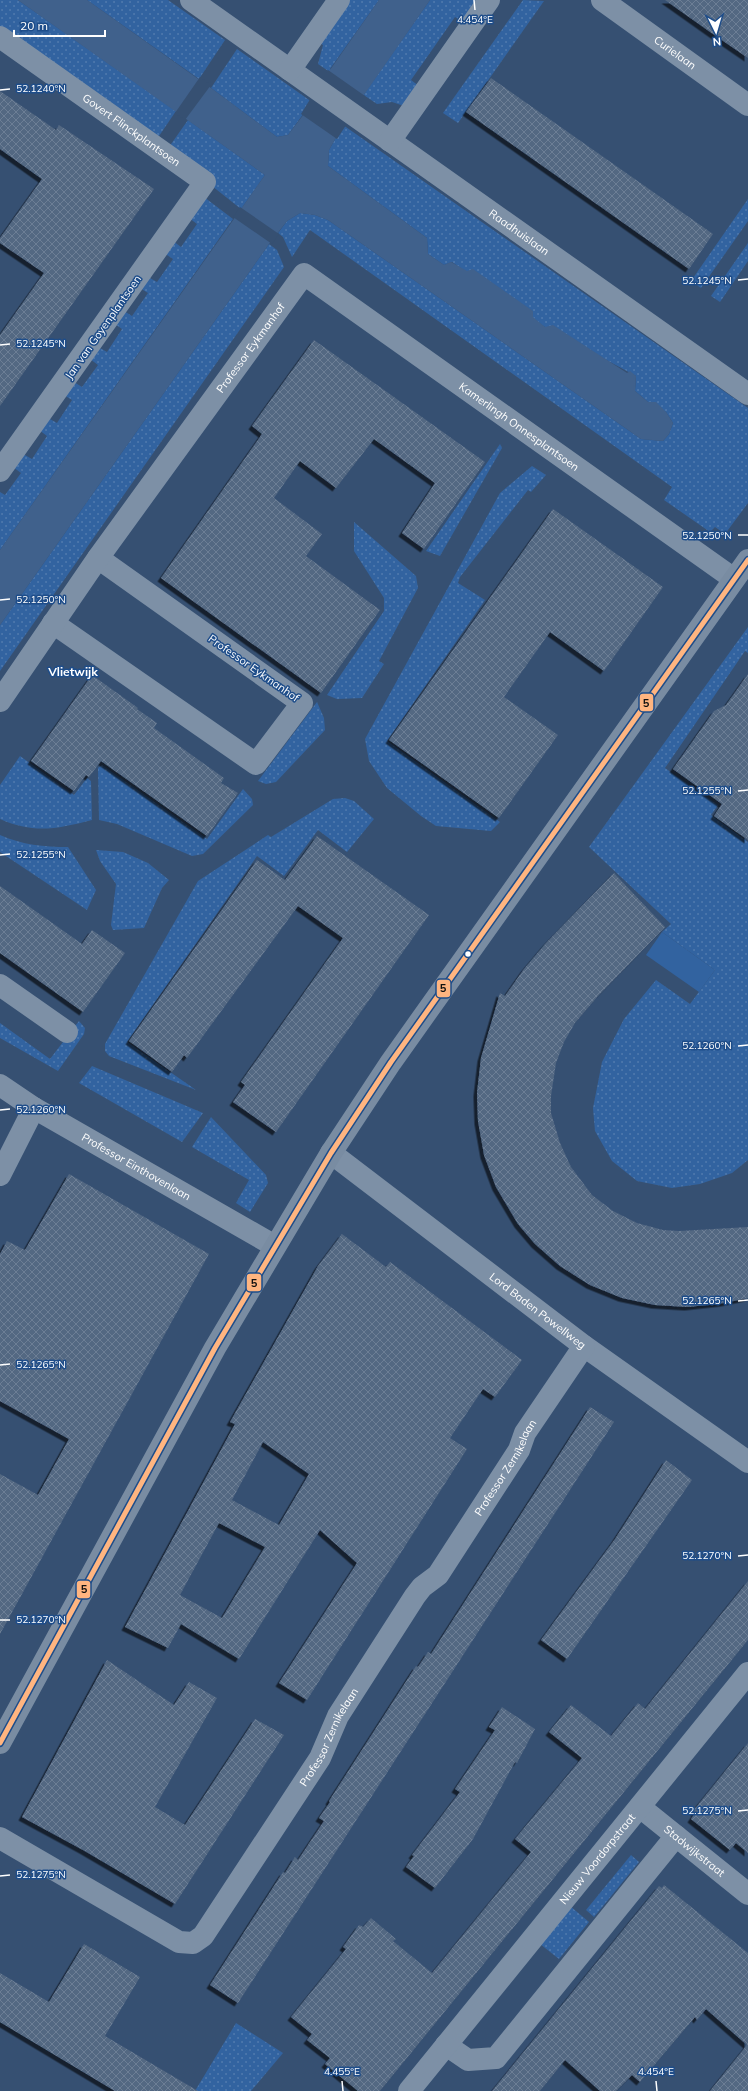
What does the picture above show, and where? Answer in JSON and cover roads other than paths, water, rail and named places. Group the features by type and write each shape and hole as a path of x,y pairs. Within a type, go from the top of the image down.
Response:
{"street":[{"name":"Raadhuislaan","path":"191,0 290,70 307,84 748,394"},
{"path":"290,70 339,0"},
{"path":"390,141 490,0"},
{"name":"Curielaan","path":"602,0 748,105"},
{"name":"Govert Flinckplantsoen","path":"0,37 204,182"},
{"name":"Jan van Goyenplantsoen","path":"0,471 204,182"},
{"name":"Professor Eykmanhof","path":"0,701 98,558 304,274"},
{"name":"Kamerlingh Onnesplantsoen","path":"304,274 734,579"},
{"name":"Professor Eykmanhof","path":"54,623 256,764 302,703 98,558"},
{"path":"0,1743 215,1348 331,1153 391,1062 748,560"},
{"path":"0,985 67,1032"},
{"name":"Professor Einthovenlaan","path":"0,1085 34,1108 275,1246"},
{"path":"0,1175 34,1108"},
{"name":"Lord Baden Powellweg","path":"331,1153 584,1346 748,1462"},
{"name":"Professor Zernikelaan","path":"0,1838 179,1942 193,1943 203,1936 320,1758 338,1716 415,1596 422,1587 438,1575 519,1450 525,1433 584,1346"},
{"name":"Nieuw Voordorpstraat","path":"409,2091 748,1673"},
{"name":"Stadwijkstraat","path":"640,1807 748,1894"},
{"path":"446,2045 468,2060 496,2058 676,1836"}],"district":[{"name":"Vlietwijk","path":"73,671"}]}
